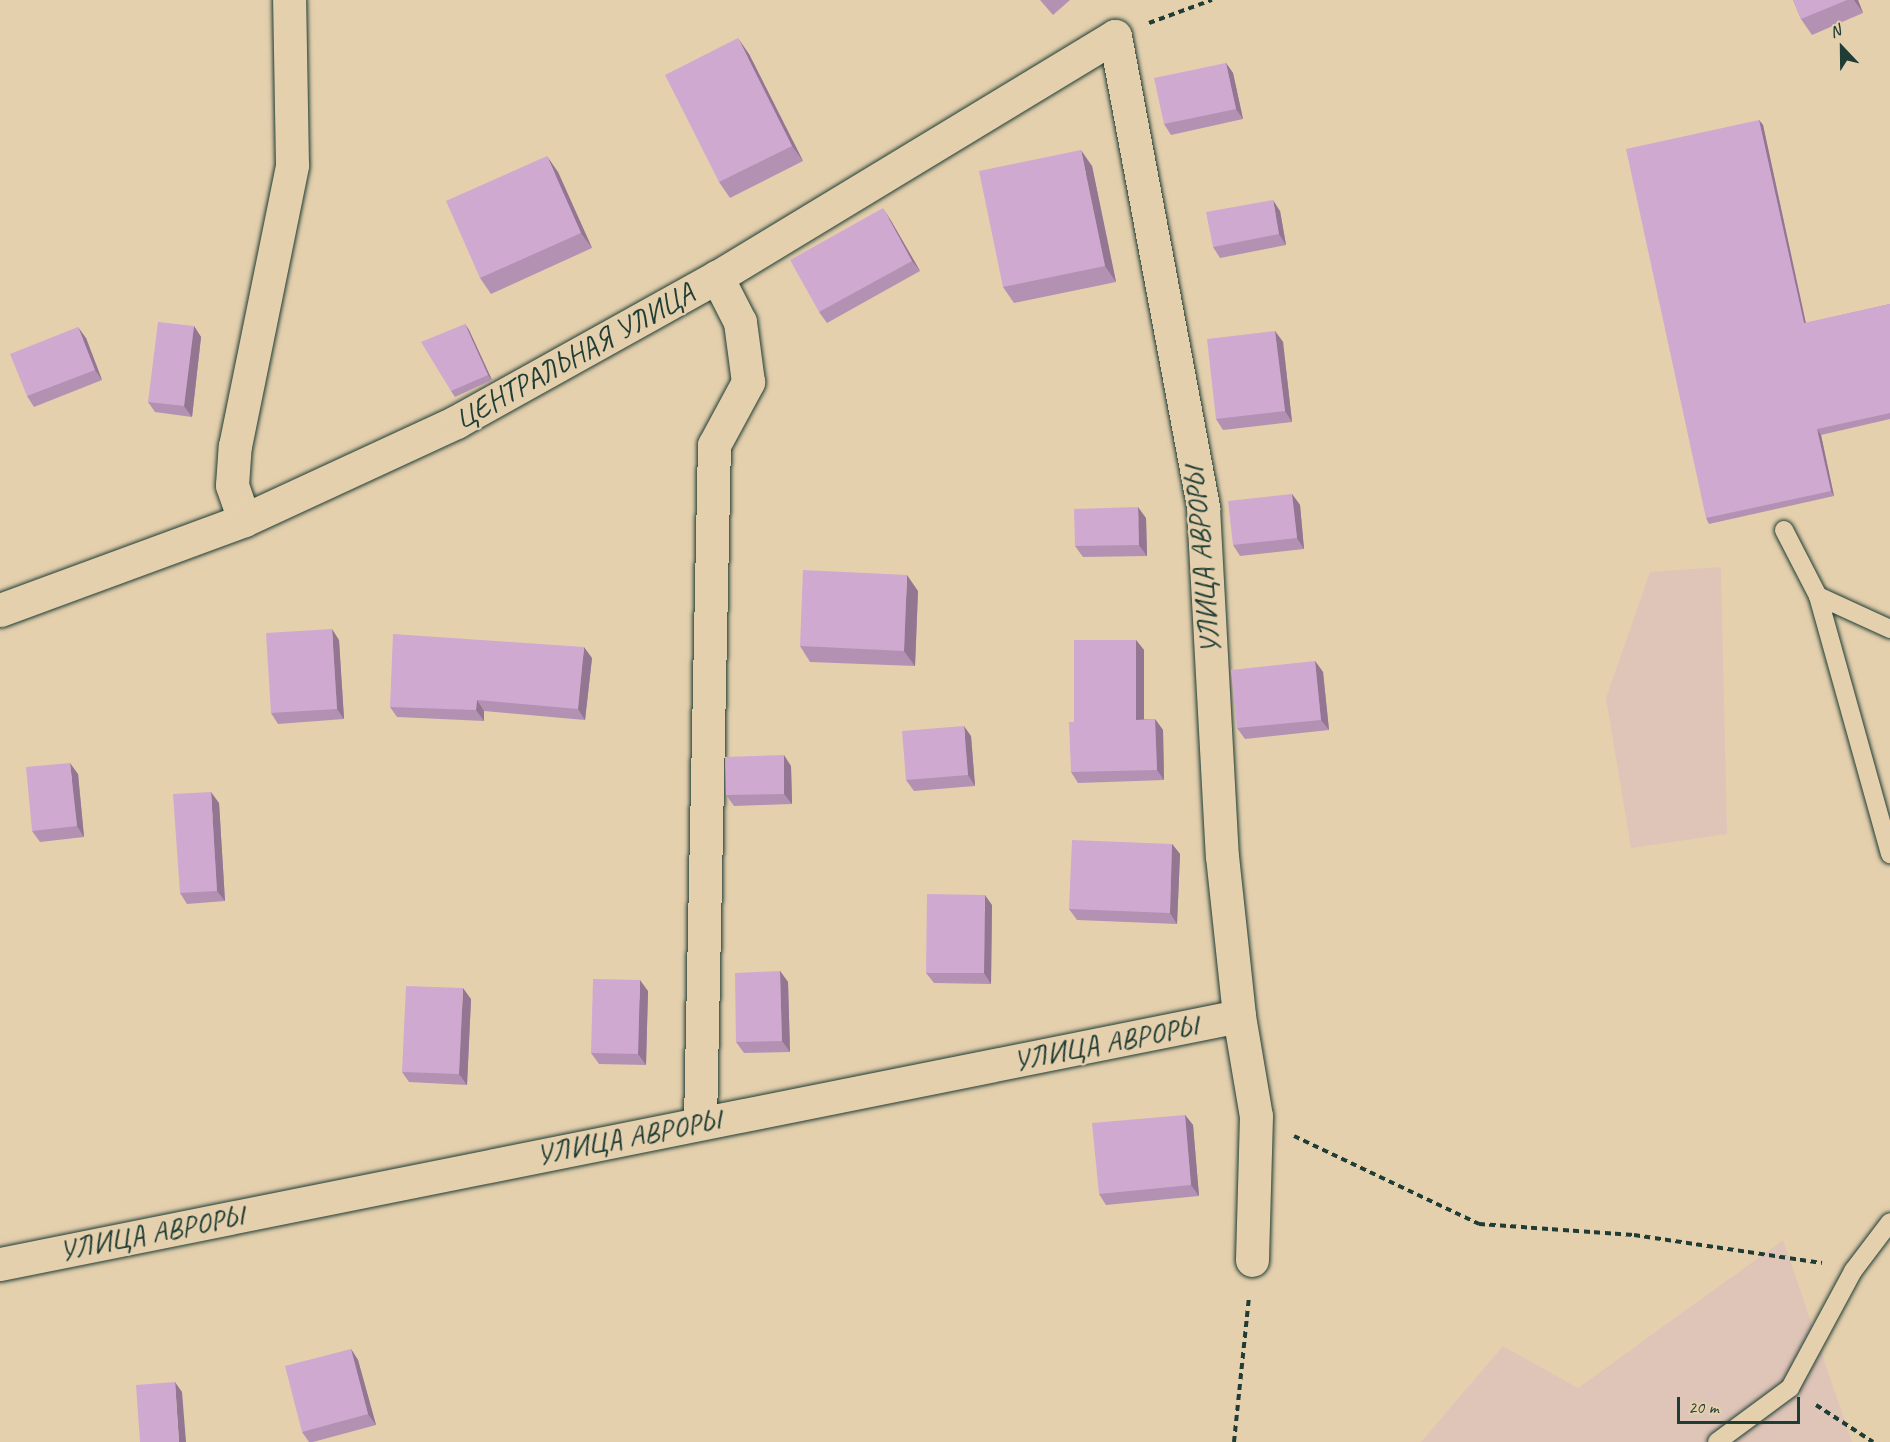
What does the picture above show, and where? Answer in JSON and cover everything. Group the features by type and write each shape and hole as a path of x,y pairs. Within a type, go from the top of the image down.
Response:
{"street":[{"path":"244,520 232,485 235,446 292,165 289,0"},
{"name":"ЦЕНТРАЛЬНАЯ УЛИЦА","path":"0,610 244,520 456,422 717,277 1115,36"},
{"name":"УЛИЦА АВРОРЫ","path":"0,1264 700,1122 1239,1016 1222,856 1203,508 1115,36"},
{"path":"700,1122 714,445 748,382 740,322 717,277"},
{"path":"1239,1016 1256,1116 1252,1260"}],"lane":[{"path":"1784,530 1818,596 1890,854"},
{"path":"1818,596 1890,629"},
{"path":"1717,1442 1790,1388 1853,1271 1890,1222"}],"path":[{"path":"1115,36 1212,0"},
{"path":"1256,1116 1479,1224 1634,1234 1809,1259 1853,1271"},
{"path":"1234,1442 1252,1260"},
{"path":"1790,1388 1873,1442"}],"shaded area":[{"path":"1721,567 1727,834 1631,848 1606,698 1650,572"},
{"path":"1783,1240 1852,1442 1421,1442 1503,1346 1578,1388"}],"building":[{"path":"1793,0 1847,0 1801,19"},
{"path":"738,38 792,146 719,182 665,75"},
{"path":"1226,63 1236,109 1164,124 1154,78"},
{"path":"1759,120 1804,323 1890,304 1890,413 1817,429 1831,491 1706,518 1626,149"},
{"path":"1081,150 1105,266 1003,287 979,171"},
{"path":"547,156 581,233 480,278 446,201"},
{"path":"1273,200 1279,234 1213,247 1206,212"},
{"path":"883,208 912,261 819,312 790,260"},
{"path":"158,322 194,326 184,406 148,402"},
{"path":"465,324 488,375 451,391 421,342"},
{"path":"78,327 95,370 27,396 10,354"},
{"path":"1275,331 1285,411 1216,419 1207,339"},
{"path":"1292,494 1297,538 1233,545 1228,501"},
{"path":"1138,507 1139,545 1075,546 1074,509"},
{"path":"803,570 907,575 904,651 800,646"},
{"path":"332,629 337,709 271,713 266,633"},
{"path":"393,634 584,647 578,709 477,700 476,710 390,707"},
{"path":"1074,640 1136,640 1136,720 1155,719 1157,770 1071,772 1069,722 1074,722"},
{"path":"1315,661 1321,720 1237,728 1231,670"},
{"path":"964,726 968,775 906,780 902,731"},
{"path":"784,755 784,794 726,795 725,757"},
{"path":"70,763 77,826 32,831 26,767"},
{"path":"211,792 217,891 180,893 173,794"},
{"path":"1072,840 1172,844 1170,913 1069,909"},
{"path":"927,894 985,895 984,973 926,973"},
{"path":"780,971 782,1041 736,1042 735,973"},
{"path":"593,979 640,980 638,1054 591,1053"},
{"path":"406,986 463,988 459,1074 402,1072"},
{"path":"1185,1115 1191,1185 1099,1194 1092,1123"},
{"path":"351,1349 368,1414 302,1432 285,1366"},
{"path":"175,1382 179,1442 140,1442 136,1385"}]}
